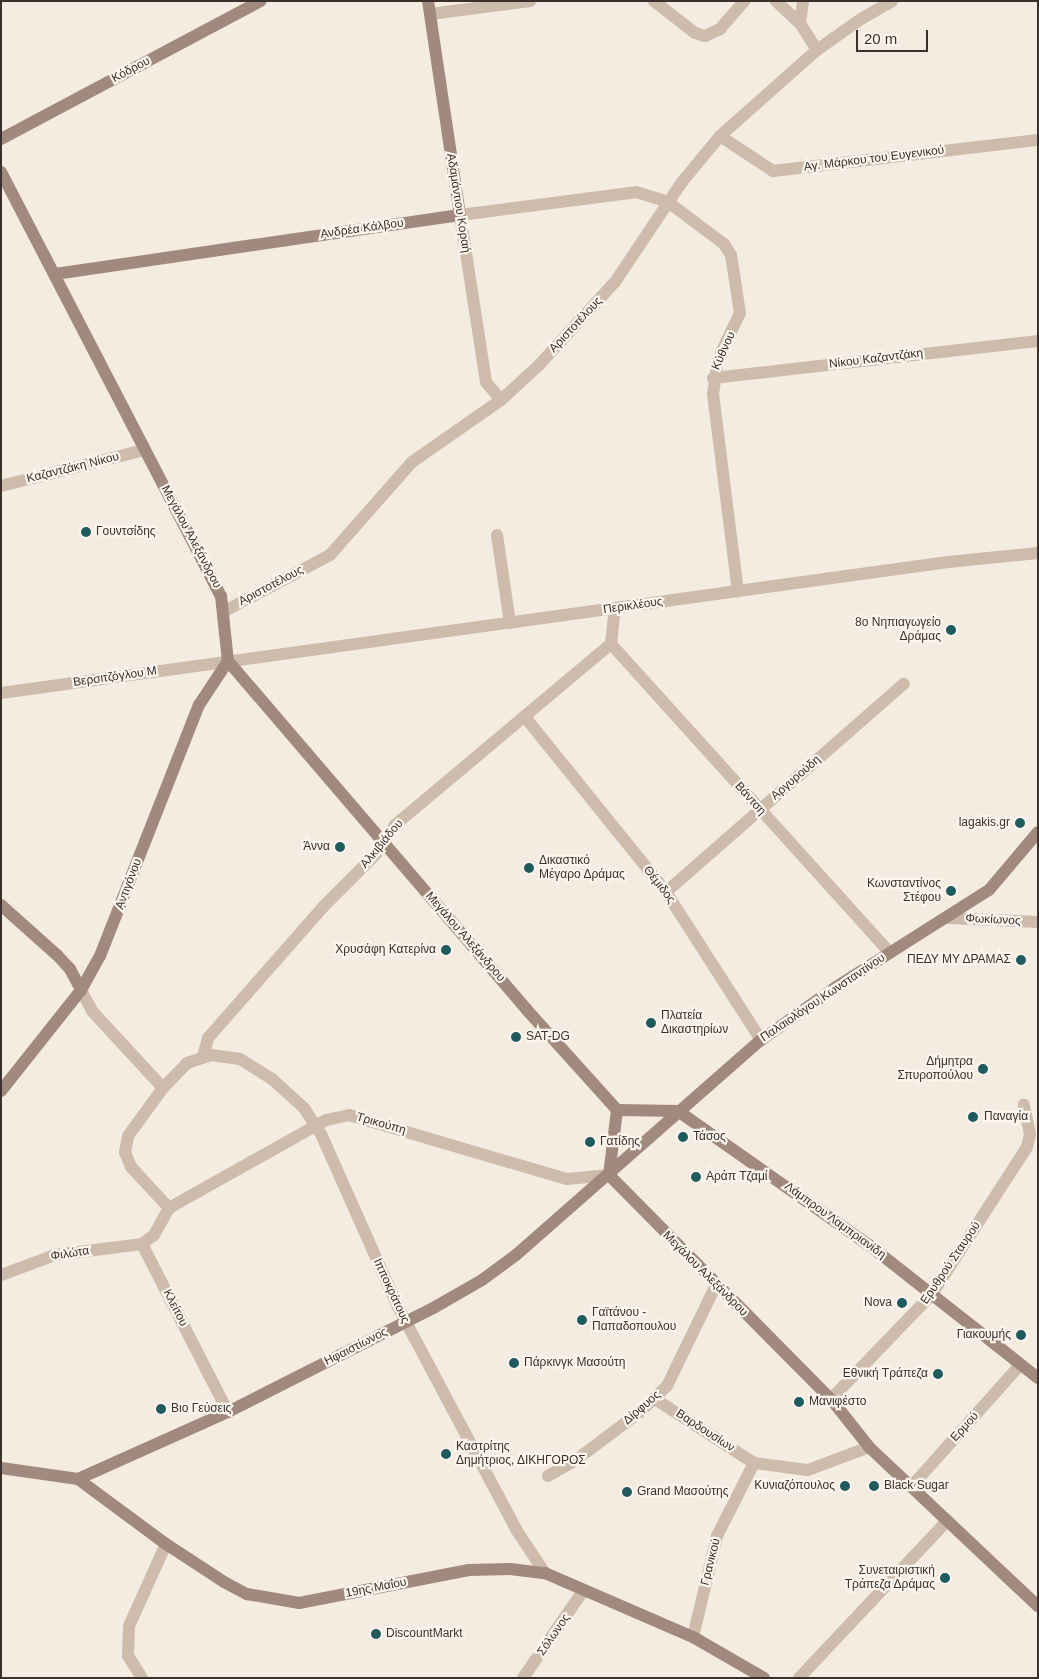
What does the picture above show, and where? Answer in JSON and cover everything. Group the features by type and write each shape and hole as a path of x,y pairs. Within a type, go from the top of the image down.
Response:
{"street":[{"name":"Κόδρου","path":"1,139 261,1"},
{"path":"429,8 530,1"},
{"path":"654,1 698,35 705,36 720,30 744,1"},
{"path":"776,1 800,23 817,50"},
{"path":"800,23 803,1"},
{"name":"Αριστοτέλους","path":"225,611 330,555 418,456 501,400 540,364 615,282 668,202 720,136 817,50 861,18 892,1"},
{"name":"Αδαμάντιου Κοραή","path":"429,8 486,382 501,400"},
{"name":"Αγ. Μάρκου του Ευγενικού","path":"720,136 773,171 1038,140"},
{"name":"Μεγάλου Αλεξάνδρου","path":"1,172 144,450 202,555 225,611 228,661 618,1110"},
{"name":"Ανδρέα Κάλβου","path":"55,274 629,192 668,202"},
{"name":"Κύθνου","path":"668,202 724,244 731,255 740,313 718,359 713,378 738,591"},
{"name":"Νίκου Καζαντζάκη","path":"713,378 1038,341"},
{"name":"Καζαντζάκη Νίκου","path":"1,486 144,450"},
{"path":"497,535 510,623"},
{"name":"Περικλέους","path":"228,661 738,591 1038,553"},
{"path":"611,644 615,608"},
{"name":"Αλκιβιάδου","path":"203,1056 208,1038 384,842 394,825 525,718 611,644"},
{"name":"Βάντση","path":"611,644 890,953"},
{"name":"Βερσιτζόγλου Μ","path":"1,693 228,661"},
{"name":"Αντιγόνου","path":"1,1091 81,990 120,909 199,705 228,661"},
{"name":"Αργυρούδη","path":"666,892 904,684"},
{"name":"Θέμιδος","path":"525,718 666,892 761,1040"},
{"name":"Παλαιολόγου Κωνσταντίνου","path":"678,1111 761,1040 890,953 948,918 996,883 1038,832"},
{"path":"1,905 70,969 92,1011 163,1088"},
{"name":"Φωκίωνος","path":"948,918 1038,922"},
{"path":"142,1244 154,1235 169,1208 131,1167 125,1152 128,1136 180,1068 203,1056"},
{"name":"Ιπποκράτους","path":"203,1056 232,1057 259,1069 304,1108 316,1126 406,1322 517,1531 545,1573"},
{"name":"Ερυθρού Σταυρού","path":"830,1399 932,1294 1028,1147 1030,1134 1024,1105"},
{"path":"608,1175 618,1110 678,1111"},
{"path":"608,1175 678,1111"},
{"name":"Λάμπρου Λαμπριανίδη","path":"678,1111 869,1244 1019,1366 1038,1378"},
{"name":"Τρικούπη","path":"169,1208 335,1117 358,1116 567,1179 608,1175"},
{"name":"Μεγάλου Αλεξάνδρου","path":"608,1175 830,1399 869,1448 1038,1606"},
{"name":"Ηφαιστίωνος","path":"78,1479 228,1412 406,1322 482,1280 516,1255 608,1175"},
{"name":"Φιλώτα","path":"1,1274 55,1255 142,1244"},
{"name":"Κλείτου","path":"142,1244 228,1412"},
{"name":"Δίρφυος","path":"548,1476 576,1460 655,1399 673,1377 716,1285"},
{"name":"Ερμού","path":"911,1487 1019,1366"},
{"name":"Βαρδουσίων","path":"655,1399 754,1463"},
{"path":"754,1463 808,1470 869,1448"},
{"name":"Γρανικού","path":"693,1637 717,1536 754,1463"},
{"name":"19ης Μαΐου","path":"1,1468 78,1479 166,1544 224,1582 247,1594 299,1603 469,1570 510,1569 545,1573 693,1637 764,1678"},
{"path":"799,1678 947,1521"},
{"path":"142,1678 128,1656 129,1626 166,1544"},
{"name":"Σόλωνος","path":"522,1678 583,1591"}],"place":[{"name":"Γουντσίδης","path":"86,532"},
{"name":"8ο Νηπιαγωγείο Δράμας","path":"951,630"},
{"name":"lagakis.gr","path":"1020,823"},
{"name":"Άννα","path":"340,847"},
{"name":"Δικαστικό Μέγαρο Δράμας","path":"529,868"},
{"name":"Κωνσταντίνος Στέφου","path":"951,891"},
{"name":"Χρυσάφη Κατερίνα","path":"446,950"},
{"name":"ΠΕΔΥ ΜΥ ΔΡΑΜΑΣ","path":"1021,960"},
{"name":"Πλατεία Δικαστηρίων","path":"651,1023"},
{"name":"SAT-DG","path":"516,1037"},
{"name":"Δήμητρα Σπυροπούλου","path":"983,1069"},
{"name":"Παναγία","path":"973,1117"},
{"name":"Τάσος","path":"683,1137"},
{"name":"Γατίδης","path":"590,1142"},
{"name":"Αράπ Τζαμί","path":"696,1177"},
{"name":"Nova","path":"902,1303"},
{"name":"Γαϊτάνου - Παπαδοπουλου","path":"582,1320"},
{"name":"Γιακουμής","path":"1021,1335"},
{"name":"Πάρκινγκ Μασούτη","path":"514,1363"},
{"name":"Εθνική Τράπεζα","path":"938,1374"},
{"name":"Μανιφέστο","path":"799,1402"},
{"name":"Βιο Γεύσεις","path":"161,1409"},
{"name":"Καστρίτης Δημήτριος, ΔΙΚΗΓΟΡΟΣ","path":"446,1454"},
{"name":"Κυνιαζόπουλος","path":"845,1486"},
{"name":"Black Sugar","path":"874,1486"},
{"name":"Grand Μασούτης","path":"627,1492"},
{"name":"Συνεταιριστική Τράπεζα Δράμας","path":"945,1578"},
{"name":"DiscountMarkt","path":"376,1634"}]}
